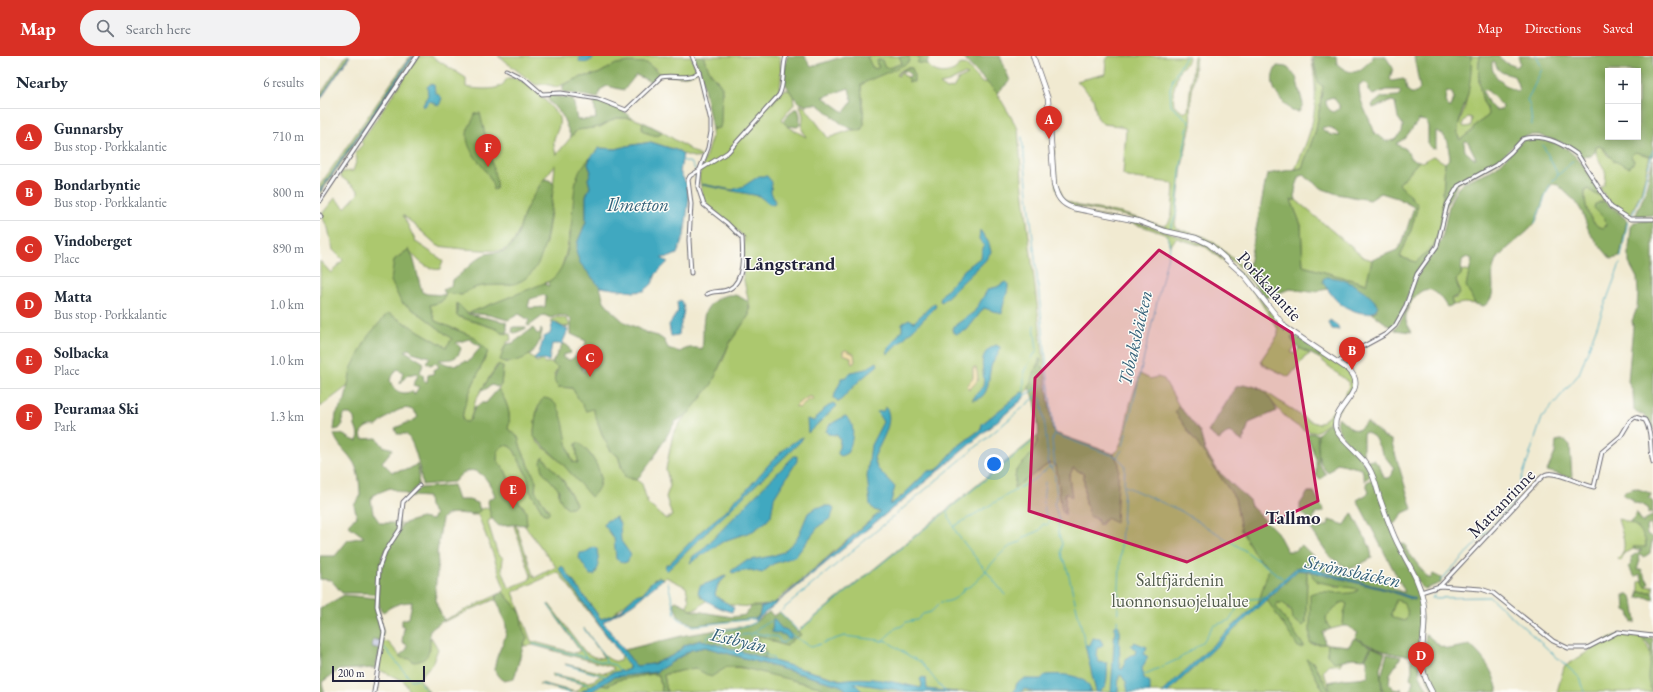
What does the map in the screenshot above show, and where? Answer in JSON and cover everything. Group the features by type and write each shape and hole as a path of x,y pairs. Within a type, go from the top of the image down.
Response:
{"street":[{"path":"320,201 417,56"},
{"path":"692,56 699,72 711,121 708,148 700,169 698,188 704,205 727,223 742,238 740,271 734,286 728,290 713,291 707,294"},
{"path":"691,273 689,240 691,204 688,180 690,176 700,169 728,152 779,95 782,90 782,68 786,56"},
{"name":"Porkkalantie","path":"1033,56 1048,99 1054,185 1057,196 1063,204 1073,208 1138,221 1209,244 1245,276 1285,327 1349,370"},
{"path":"506,70 526,80 542,94 561,93 598,99 626,110 661,77 685,78 699,72"},
{"path":"1338,362 1386,334 1401,319 1417,274 1437,246 1447,205 1458,186 1496,165 1523,139 1536,137 1546,138 1570,149 1578,155 1611,207 1630,219 1653,219"},
{"path":"1348,356 1349,370 1356,379 1355,388 1336,420 1336,431 1370,468 1392,531 1412,570 1421,592 1424,618 1421,665 1425,680 1432,692"},
{"name":"Mattanrinne","path":"1440,586 1545,474 1554,474 1594,487 1602,452 1621,436 1630,421 1635,417 1640,417 1647,422 1652,443 1651,456 1653,462"},
{"path":"374,692 384,632 377,606 379,568 385,552 400,529 403,502 419,486"},
{"path":"1421,592 1440,586 1480,589 1493,593 1553,641 1568,648 1587,648 1618,632 1653,636"}],"highlighted area":[{"path":"1159,250 1292,333 1318,501 1187,562 1029,511 1035,378"}],"shaded area":[{"path":"374,639 382,641 380,649 372,647"}],"green space":[{"path":"346,56 349,56 320,98 320,95"},
{"path":"410,56 412,56 320,190 320,185"},
{"path":"414,56 416,56 320,194 320,192"},
{"path":"419,56 431,56 466,78 466,87 479,89 495,88 502,85 508,78 523,81 530,86 558,115 558,130 554,139 556,155 577,130 600,127 615,118 632,118 643,122 642,126 646,133 661,134 661,131 702,157 697,158 683,154 679,151 651,142 616,149 599,148 585,164 577,177 573,218 566,253 561,269 555,278 542,285 469,313 466,313 457,303 457,316 497,329 501,333 510,334 511,340 507,342 502,352 505,363 528,355 533,357 536,362 543,360 544,363 551,363 558,368 554,375 558,387 572,388 586,410 593,409 603,437 611,451 618,456 622,470 630,479 637,480 642,484 648,504 666,519 672,516 666,497 670,486 666,469 673,434 682,420 702,397 724,358 729,344 749,315 750,308 743,276 744,237 705,204 703,199 699,177 712,136 712,129 716,129 723,93 717,80 710,72 703,56 780,56 781,81 776,98 772,104 783,90 789,90 793,96 794,104 782,119 787,126 806,137 802,129 803,116 800,105 805,107 828,138 851,130 856,130 864,124 861,85 870,79 897,68 909,57 908,56 918,56 919,62 927,64 932,69 943,73 954,70 961,64 966,65 982,83 986,82 997,93 1018,129 1022,180 1045,370 1038,363 1038,367 1025,394 1022,392 982,424 981,429 957,447 937,470 928,471 902,496 874,517 773,604 742,606 720,600 715,595 715,592 718,585 726,577 724,576 700,597 707,600 698,608 690,610 687,606 689,601 686,587 666,577 663,579 659,577 652,581 643,593 636,595 612,615 601,619 561,566 629,666 629,669 611,673 581,692 575,692 584,684 552,676 552,674 588,682 593,681 601,675 565,664 604,673 613,670 613,667 533,645 523,646 527,639 523,629 520,612 503,592 504,588 493,554 478,515 470,515 477,513 480,509 489,508 492,519 489,520 488,523 497,552 503,558 502,569 509,588 529,580 531,576 514,526 516,525 534,578 556,567 524,525 527,525 524,507 517,500 506,472 497,460 500,446 509,446 514,450 528,478 530,491 544,514 549,510 535,491 536,481 521,448 518,437 508,429 508,408 498,389 501,385 503,367 497,365 476,399 470,420 467,422 463,421 463,415 468,397 488,351 474,337 435,321 430,305 438,303 442,300 445,293 462,295 466,291 482,285 506,285 535,268 546,242 551,212 555,165 529,204 518,234 512,244 501,251 438,246 403,215 416,242 441,259 443,262 440,269 431,268 422,264 409,249 394,260 401,302 424,317 452,339 446,347 388,313 358,356 348,386 320,407 320,261 331,273 343,260 333,250 328,228 321,215 335,198 345,208 358,194 358,190 340,176 342,172 353,171 357,159 355,153 363,144 361,142","holes":["906,68 912,68 909,82 908,77 903,75 902,72 900,72 899,76 897,75 900,71","965,74 968,75 958,80 953,88 947,89 940,84 949,82","537,408 560,412 567,447 573,462 578,463 576,444 586,449 595,462 599,472 601,478 591,496 561,462 536,441 534,431","543,458 563,480 576,503 572,508 565,506 559,496 559,490 549,478","558,572 620,653 621,657 620,661 609,659 599,650 584,628 604,658 594,657 585,652 549,604 548,605 580,651 575,653 531,641 513,592"]},
{"path":"498,56 691,56 697,71 689,76 680,77 660,74 655,68 605,70 598,74 581,77 557,87 545,84 536,85"},
{"path":"694,56 703,56 710,72 722,87 720,128 712,129 702,77"},
{"path":"787,56 805,56 811,67 844,56 867,56 872,67 876,69 879,67 876,62 879,59 882,60 884,66 890,68 902,63 899,56 908,56 910,60 908,63 861,85 864,124 861,130 849,128 818,105 804,105 799,102 783,80","holes":["849,88 852,102 844,112 823,97"]},
{"path":"867,56 899,56 902,63 890,68 876,64 879,67 875,69 870,64"},
{"path":"918,56 929,56 927,64 917,63 919,59"},
{"path":"961,56 1000,56 1010,81 997,93"},
{"path":"1109,56 1189,56 1187,62 1179,71 1173,92 1174,106 1184,113 1188,110 1194,56 1196,56 1190,109 1191,124 1182,166 1175,227 1177,229 1202,236 1213,242 1243,267 1249,264 1246,272 1210,243 1126,216 1072,206 1063,201 1056,188 1053,140 1057,183 1064,200 1079,206 1121,213 1163,226 1169,222 1172,213 1174,186 1172,183 1127,177 1123,175 1126,129 1120,126 1103,124 1097,117 1093,98 1077,81 1105,74 1106,60"},
{"path":"1311,56 1318,82 1323,86 1316,130 1302,168 1295,169 1307,140 1314,114 1315,87"},
{"path":"1313,56 1336,56 1337,64 1348,71 1356,72 1364,67 1373,58 1373,56 1385,56 1393,68 1390,79 1392,81 1405,80 1407,90 1411,93 1416,93 1420,89 1414,56 1471,56 1471,75 1468,94 1462,111 1458,131 1460,140 1472,131 1475,125 1488,116 1479,82 1480,56 1498,56 1506,63 1517,67 1520,63 1518,56 1653,56 1653,157 1635,152 1631,156 1634,161 1629,167 1614,161 1603,148 1599,146 1596,147 1595,152 1591,156 1581,157 1565,144 1539,135 1530,135 1521,138 1496,163 1458,183 1444,209 1441,221 1445,163 1450,158 1448,145 1443,135 1436,131 1436,148 1432,149 1428,144 1428,127 1426,121 1419,120 1405,138 1396,144 1406,149 1411,159 1419,161 1399,184 1418,205 1411,230 1400,257 1416,262 1434,245 1440,228 1436,244 1415,276 1402,312 1392,328 1372,313 1377,310 1323,279 1328,289 1311,292 1290,289 1265,298 1244,272 1247,271 1249,264 1267,174 1302,168 1316,130 1323,86 1318,83","holes":["1493,61 1499,70 1514,76 1519,91 1509,88 1504,84 1496,76 1492,66","1365,83 1368,86 1368,91 1373,95 1386,90 1399,90 1401,92 1398,96 1382,97 1372,105 1373,108 1392,101 1395,102 1398,118 1403,125 1402,132 1394,140 1387,141 1375,134 1360,98 1359,85","1485,89 1489,92 1503,106 1502,109 1495,110 1489,104 1483,92","1447,91 1452,93 1454,98 1451,107 1449,107 1445,102","1333,97 1339,105 1339,109 1334,112 1330,110 1326,103 1326,99","1323,127 1332,128 1340,136 1331,135 1322,129","1465,141 1468,142 1476,158 1473,158 1465,151","1303,175 1323,189 1337,194 1370,200 1381,193 1397,198 1414,207 1403,241 1397,250 1372,260 1366,284 1303,266 1301,225 1291,200 1296,200 1295,191 1300,176"]},
{"path":"1471,56 1480,56 1479,82 1488,116 1475,125 1472,131 1460,140 1458,136 1458,128 1465,107 1470,82","holes":["1468,117 1472,118 1471,126 1463,126 1463,122"]},
{"path":"629,62 647,63 660,74 651,82 636,75 624,90 607,86 600,90 598,98 563,92 563,85 581,77 598,74 616,64"},
{"path":"1277,66 1287,67 1296,77 1303,104 1299,112 1292,111 1275,91 1272,79"},
{"path":"906,68 912,68 914,73 914,82 909,82 908,77 911,76 907,71 902,71"},
{"path":"549,95 573,99 577,120 596,119 594,100 614,106 632,118 616,118 600,127 577,130 571,137 562,115 548,100"},
{"path":"794,109 798,109 800,115 800,125 797,127 787,126 783,121"},
{"path":"480,113 497,184 496,189 493,190 489,176 471,150 468,143 467,132 469,127 475,114"},
{"path":"643,122 661,131 661,134 649,134 642,130"},
{"path":"1525,139 1539,139 1552,142 1563,147 1581,162 1601,195 1597,195 1588,189 1585,191 1585,202 1591,219 1599,226 1604,228 1606,225 1605,219 1594,208 1595,204 1604,201 1627,220 1620,257 1611,259 1590,234 1582,212 1576,202 1558,185 1552,184 1547,192 1533,226 1504,252 1495,263 1493,269 1493,292 1489,302 1484,306 1475,304 1466,286 1472,259 1467,257 1462,260 1461,275 1456,280 1460,294 1451,299 1453,305 1447,307 1435,292 1428,290 1423,291 1414,298 1407,310 1406,321 1412,332 1394,330 1402,318 1418,275 1441,240 1451,200 1458,188 1470,179 1495,168 1517,145"},
{"path":"1596,147 1602,147 1608,156 1634,161 1631,156 1635,152 1650,156 1641,192 1630,216 1616,210 1600,188 1604,185 1606,179 1604,169 1597,157"},
{"path":"1433,156 1445,163 1441,224 1434,245 1416,262 1400,257 1411,230 1418,205 1399,184 1419,161 1422,162"},
{"path":"591,157 588,164 591,172 588,179 590,187 586,196 586,222 578,241 591,276 600,287 604,301 613,312 623,321 647,333 658,336 664,340 668,348 680,352 691,348 702,349 705,312 715,300 725,296 735,295 749,302 749,315 729,344 712,384 688,414 675,422 653,459 637,480 625,477 618,456 611,451 603,437 593,409 586,411 572,388 558,387 555,382 558,368 552,363 563,343 568,346 571,353 563,355 563,358 570,360 576,356 580,359 583,372 585,371 581,358 576,354 584,350 586,341 571,334 571,319 561,316 551,318 544,315 529,326 527,325 529,320 519,314 508,320 489,315 469,313 547,282 544,284 549,286 548,282 557,274 564,262 568,249 577,177 581,169","holes":["544,295 546,297 545,307 528,307 530,299"]},
{"path":"1653,159 1653,215 1635,217 1645,193"},
{"path":"546,179 551,181 554,185 548,229 540,259 533,271 522,280 508,285 478,287 467,291 462,295 445,293 443,290 451,286 452,280 480,257 506,250 511,246 517,236 528,205 543,180"},
{"path":"1588,189 1597,195 1601,195 1604,201 1599,202 1597,211 1605,219 1606,225 1604,228 1595,223 1588,214 1585,202 1585,191"},
{"path":"1291,200 1296,200 1363,257 1372,260 1367,284 1303,266 1301,225"},
{"path":"1074,211 1139,223 1207,245 1244,277 1277,321 1294,335 1291,338 1296,346 1291,352 1295,354 1299,348 1310,354 1305,357 1289,377 1262,364 1261,360 1278,335 1278,329 1256,295 1231,267 1206,247 1176,238 1170,247 1167,235 1110,218"},
{"path":"1653,220 1653,431 1646,417 1634,410 1633,392 1628,381 1633,326 1632,321 1637,308 1638,293 1637,278 1629,263 1631,227 1634,222"},
{"path":"409,249 413,257 422,292 427,294 446,295 441,302 430,305 435,321 474,337 488,351 468,397 463,415 463,421 467,422 470,420 475,407 482,403 486,403 498,389 508,408 508,429 518,437 521,448 536,481 535,491 549,511 549,514 544,514 530,491 528,478 514,450 509,446 504,445 498,450 497,460 506,472 517,500 526,511 527,525 499,526 494,521 490,514 488,500 495,496 484,476 479,472 467,471 454,482 422,485 415,450 406,434 397,434 395,428 418,417 414,411 403,409 392,414 377,426 368,426 364,428 361,432 362,439 377,438 383,446 393,449 382,462 392,472 409,469 417,464 419,472 418,486 408,495 390,488 373,495 371,499 373,513 380,523 400,523 399,529 382,556 376,595 366,593 342,593 331,580 320,579 320,556 335,556 348,540 364,537 349,526 351,521 357,517 354,505 360,497 358,473 350,457 339,445 334,434 341,434 357,441 359,436 354,418 350,414 345,414 342,418 343,424 339,429 334,430 336,414 345,400 351,369 368,336 388,313 446,347 452,339 424,317 401,302 391,281 394,260","holes":["469,339 481,347 468,362 465,361 452,365 446,364 439,360 450,359 458,355 461,348 456,343","409,349 412,352 430,357 426,362 430,365 436,363 439,367 434,370 433,374 428,375 427,382 424,381 423,375 420,372 424,363 405,351","397,369 403,372 400,384 407,375 417,373 418,375 413,385 419,387 414,395 412,391 401,393 393,387 390,380"]},
{"path":"1462,270 1470,271 1468,276 1468,284 1475,304 1464,303 1453,305 1451,299 1456,298 1460,290 1456,280 1461,275"},
{"path":"457,303 468,314 506,322 508,333 501,333 497,329 457,316"},
{"path":"558,317 567,319 570,326 563,327 550,321"},
{"path":"513,327 527,328 515,333 512,332"},
{"path":"533,328 537,334 540,333 541,329 542,331 539,343 529,355 514,362 504,362 500,360 506,344 513,343"},
{"path":"1294,335 1321,353 1319,358 1296,346 1291,338"},
{"path":"1321,353 1347,370 1352,377 1352,383 1350,392 1345,401 1331,419 1317,431 1312,432 1289,420 1257,386 1307,420 1318,424 1338,406 1346,394 1349,383 1319,358"},
{"path":"1039,359 1041,359 1041,366 1045,370 1052,428 1055,433 1114,454 1119,464 1116,523 1106,518 1099,526 1097,519 1089,516 1088,507 1085,504 1084,474 1073,468 1069,477 1072,497 1065,493 1065,515 1062,511 1056,465 1050,463 1014,488 1016,470 1029,457 1038,440 1036,404 1033,394 1029,388 1036,368 1038,367"},
{"path":"499,364 503,367 501,385 497,387 492,385 484,390 482,389"},
{"name":"Saltfjärdenin luonnonsuojelualue","path":"1140,374 1150,379 1157,377 1164,379 1179,406 1177,407 1206,456 1235,498 1241,530 1256,556 1269,568 1267,600 1304,647 1276,608 1277,603 1284,603 1288,609 1306,623 1307,571 1310,571 1313,577 1335,586 1358,588 1357,591 1349,595 1326,592 1312,644 1328,644 1327,655 1337,662 1342,661 1340,665 1329,664 1323,670 1329,684 1329,691 1320,673 1307,659 1324,692 853,692 853,683 765,659 766,653 757,636 787,646 793,639 801,635 798,631 800,629 1040,434 1031,456 1016,470 1014,488 1050,463 1056,465 1062,511 1065,514 1065,493 1071,496 1069,477 1073,468 1084,474 1085,504 1101,526 1106,518 1119,464 1114,454 1121,443 1130,404"},
{"path":"1244,385 1255,387 1264,392 1277,411 1249,423 1243,442 1229,432 1219,440 1208,432 1236,387"},
{"path":"544,398 552,401 561,415 573,462 578,463 576,444 578,442 584,447 598,468 600,483 597,490 591,497 561,462 534,437 537,410"},
{"path":"1179,406 1200,432 1205,450 1218,471 1249,500 1251,506 1277,532 1287,551 1295,551 1302,545 1319,562 1332,566 1337,572 1345,571 1350,574 1386,579 1396,589 1405,592 1357,500 1369,493 1366,483 1373,478 1419,592 1422,621 1419,655 1411,656 1386,652 1355,637 1358,633 1347,626 1343,626 1347,604 1344,602 1340,603 1326,617 1327,624 1331,629 1323,632 1325,644 1310,643 1310,594 1316,592 1351,593 1357,591 1358,589 1318,582 1310,571 1390,591 1414,600 1414,598 1390,590 1323,572 1307,566 1296,568 1258,604 1269,568 1256,556 1241,530 1235,498 1175,412","holes":["1396,600 1403,602 1407,612 1405,621 1393,618 1391,614"]},
{"path":"1338,417 1352,429 1358,430 1367,422 1384,437 1391,440 1412,509 1403,513 1397,522 1391,525 1366,461 1374,460 1380,467 1384,478 1389,478 1392,475 1394,468 1383,454 1374,437 1366,432 1363,434 1363,457 1341,434 1338,429"},
{"path":"1334,421 1335,432 1356,452 1372,474 1365,481 1362,469 1337,463 1328,473 1321,464 1318,455 1318,434 1328,424"},
{"path":"1309,433 1317,434 1319,465 1326,474 1321,479 1316,476 1316,459 1307,435"},
{"path":"1556,441 1566,441 1570,445 1572,478 1547,471 1555,453"},
{"path":"543,457 563,480 576,504 575,506 568,508 562,502 559,495 559,490 543,472 541,462"},
{"path":"453,485 458,500 469,500 478,503 480,511 470,514 450,514 442,519 437,553 438,564 435,591 437,606 444,620 429,631 430,647 427,656 424,659 413,662 410,659 399,656 407,649 407,645 402,642 404,627 402,626 402,620 409,618 412,602 393,606 383,612 381,611 378,586 381,569 386,553 402,524 421,518 432,520 435,514 429,506 428,497 411,496 420,488"},
{"path":"1635,488 1650,493 1651,495 1649,498 1653,502 1653,514 1652,512 1648,513 1648,508 1641,504 1634,503 1632,499 1623,495 1625,491"},
{"path":"1308,492 1314,492 1324,511 1315,514 1312,523 1314,527 1320,528 1328,525 1329,520 1345,525 1352,513 1370,547 1372,558 1353,568 1347,568 1330,557 1311,529 1309,519 1300,511 1300,504"},
{"path":"1636,512 1643,523 1653,514 1653,534 1651,524 1646,527 1647,534 1653,538 1650,553 1644,557 1640,554 1638,556 1640,560 1637,570 1641,570 1649,583 1645,586 1640,574 1635,577 1628,567 1632,563 1631,557 1642,550 1635,550 1633,547 1646,547 1645,539 1641,532 1636,526 1629,522 1634,519"},
{"path":"1618,519 1640,528 1646,541 1645,548 1633,547 1634,549 1624,553 1621,561 1618,559 1622,555 1624,540"},
{"path":"1400,543 1406,545 1406,549 1428,578 1431,578 1433,574 1441,578 1441,583 1425,589 1421,587"},
{"path":"1298,570 1307,571 1306,623 1303,626 1293,620 1292,611 1283,603 1277,603 1275,605 1304,646 1301,648 1298,647 1267,600"},
{"path":"1642,580 1645,586 1652,587 1653,585 1653,592 1639,592 1639,582"},
{"path":"503,592 520,612 523,629 527,639 524,643 514,679 504,681 495,671 496,659 506,633 506,624 496,600 497,595"},
{"path":"1639,592 1653,592 1653,600 1646,597 1637,598"},
{"path":"344,595 376,598 383,632 382,641 373,639 372,647 380,649 375,668 339,670 322,682 324,692 320,692 320,609"},
{"path":"497,595 496,600 443,622 444,620"},
{"path":"1624,595 1630,595 1633,599 1636,622 1632,623 1629,612 1625,610"},
{"path":"1396,600 1403,602 1406,607 1407,616 1405,622 1393,619 1391,614"},
{"path":"676,601 687,606 690,610 732,617 745,615 752,606 761,607 761,611 757,618 694,625 679,617 673,603"},
{"path":"1344,602 1347,604 1343,626 1331,629 1327,624 1326,617 1340,603"},
{"path":"769,612 774,616 780,612 801,635 793,639 787,646 758,636 766,653 765,659 701,640 685,645 674,655 653,664 636,666 624,650 686,635 751,625"},
{"path":"1426,634 1440,646 1448,649 1470,645 1488,666 1494,678 1498,692 1434,692 1427,677 1424,664"},
{"path":"1618,635 1641,637 1648,647 1650,655 1649,682 1652,692 1557,692 1564,667 1609,638"},
{"path":"431,637 438,649 432,664 420,679 429,692 410,692 404,681 377,669 383,641 388,642 402,658 410,658 430,651 429,643"},
{"path":"1641,637 1653,638 1653,692 1648,681 1651,652 1650,646"},
{"path":"1354,638 1371,647 1364,659 1353,658 1334,662 1327,655 1328,644 1349,646"},
{"path":"705,647 839,685 846,689 843,692 828,692 819,687 740,667 727,667 711,677 695,668 666,674 664,675 667,692 662,692 659,675 653,674 618,680 607,686 601,685 614,677 656,672 691,650"},
{"path":"1372,647 1385,653 1380,668 1382,692 1324,692 1306,659 1313,662 1329,690 1329,682 1368,677 1367,660 1365,659"},
{"path":"1387,654 1401,657 1390,674 1389,684 1393,689 1400,690 1401,688 1402,692 1383,692 1381,677"},
{"path":"1411,658 1419,658 1420,676 1429,692 1410,692 1413,681 1410,678 1412,670"},
{"path":"727,667 762,671 819,687 828,692 667,692 664,675 666,674 693,668 715,670"},
{"path":"653,674 659,675 662,692 591,692 601,685 607,686 618,680"},
{"path":"541,683 575,692 567,692 539,684"}],"sand":[{"path":"846,350 854,354 855,361 853,364 851,363 851,357 843,354 843,351"},
{"path":"973,368 976,368 978,379 969,390 967,386 973,378"},
{"path":"808,397 812,397 813,400 808,400 799,408 795,407 796,405"}],"water":[{"path":"350,56 320,100 320,98"},
{"path":"412,56 414,56 320,192 320,190"},
{"path":"595,56 588,62 583,63 579,61 580,57"},
{"path":"430,84 434,85 435,92 442,98 439,106 430,101 424,107 423,105 428,95 427,87"},
{"name":"Ilmetton","path":"651,142 679,151 683,154 680,172 686,183 689,199 684,236 677,254 670,257 661,258 668,262 656,274 652,284 644,291 634,292 600,287 580,263 576,252 578,241 586,222 586,196 590,187 588,179 591,172 588,164 591,157 599,148 616,149"},
{"path":"759,176 767,176 772,182 771,192 775,202 774,205 769,204 759,196 702,185 732,190 744,186"},
{"path":"980,230 989,243 991,252 985,261 942,302 940,301 941,296 964,270 981,257 984,246 979,239"},
{"path":"1326,277 1348,282 1361,289 1378,305 1375,310 1360,313 1339,303 1323,283 1323,279"},
{"path":"1005,282 1008,283 1008,287 1002,314 984,308 967,330 957,334 953,332 952,329 954,326 974,312 988,289 997,287"},
{"path":"680,300 683,303 684,312 679,335 671,336 669,325 678,311 677,302"},
{"path":"934,303 936,304 935,308 888,354 887,350 902,330 902,323 909,319 914,322"},
{"path":"1330,320 1338,326 1339,330 1332,329 1329,323"},
{"path":"553,322 568,330 562,344 552,344 549,361 544,359 535,360 534,358 539,353 544,337 550,334"},
{"path":"996,345 1000,347 1000,349 992,364 986,391 983,396 972,400 983,386 984,380 982,363 985,353"},
{"path":"877,362 878,365 859,381 839,402 834,398 841,378 847,377 851,372 866,369"},
{"path":"1022,392 1025,394 1023,399 942,468 755,621 754,619 759,616 761,607 779,601 880,512 874,510 870,505 867,476 871,445 883,422 877,412 883,411 886,407 889,419 886,432 874,458 877,468 895,487 890,505 902,496 928,471 937,470 957,447 981,429 982,424"},
{"path":"833,403 837,406 808,433 807,419 814,421 823,410"},
{"path":"845,416 851,423 853,433 851,444 847,453 841,456 838,454 840,440 837,435 828,434 826,431 829,425"},
{"path":"803,437 801,441 667,571 665,569 666,564 669,564 700,532 729,508 736,498 742,495 786,447"},
{"path":"794,456 797,456 797,461 774,498 771,516 767,521 753,531 724,541 690,563 693,556 702,550"},
{"path":"832,506 834,509 831,518 819,526 796,556 773,564 762,573 750,570 732,573 731,571 745,561 772,556 783,552 797,539 808,513 815,508"},
{"path":"616,517 620,524 621,541 631,555 627,562 623,563 616,559 614,538 604,525 606,521"},
{"path":"594,547 597,549 599,565 595,575 590,575 579,558 580,553 586,552"},
{"path":"1310,565 1323,572 1390,590 1414,598 1414,600 1390,591 1310,571 1298,570 1168,692 1162,692 1296,568"},
{"path":"562,566 601,619 621,610 636,595 643,593 652,581 659,577 663,579 633,604 603,622 636,666 653,664 674,655 685,645 701,640 840,680 860,678 921,688 922,684 920,679 923,677 926,679 927,689 957,692 910,692 854,683 863,692 843,692 846,689 839,685 705,647 691,650 656,672 614,677 591,692 581,692 611,673 629,669 629,666 559,569"},
{"path":"726,576 718,584 715,595 734,608 732,612 714,605 698,593 700,586"},
{"path":"773,618 781,628 787,630 791,635 791,638 788,639 785,635 772,632"},
{"path":"1115,626 1119,626 1120,669 1123,669 1125,661 1128,658 1135,654 1136,650 1131,646 1134,642 1147,647 1144,654 1148,657 1142,668 1144,678 1150,682 1150,692 1128,692 1126,682 1121,675 1119,676 1118,692 1111,692"},
{"path":"1093,638 1100,639 1103,644 1101,647 1097,648 1096,655 1099,662 1107,663 1106,683 1101,692 1096,692 1085,645 1090,645"},
{"path":"1045,675 1065,675 1079,678 1085,681 1091,692 1033,692 1025,689 1020,692 1014,692 1017,683 1024,679 1041,679"}],"waterway":[{"name":"Tobaksbäcken","path":"1170,229 1176,215 1180,172 1189,121 1171,106 1170,90 1173,79 1186,56"},
{"path":"1532,125 1530,106 1527,101 1542,69 1537,56"},
{"path":"1022,137 1054,434 1117,457"},
{"path":"1543,145 1558,175"},
{"path":"1632,216 1642,193 1653,150"},
{"path":"682,160 691,163 696,170"},
{"path":"1535,223 1551,182 1573,161"},
{"path":"696,175 697,184"},
{"path":"1621,257 1628,220"},
{"name":"Tobaksbäcken","path":"1123,446 1170,247 1167,235"},
{"path":"1440,581 1513,504 1542,418 1579,374 1620,264"},
{"path":"1024,394 1024,371 1037,350 1034,325"},
{"path":"1023,397 1041,385"},
{"path":"782,610 1038,395"},
{"path":"1041,398 1049,467 1054,470 1057,497 1054,503 1059,520 1058,533 1062,543 1062,558 1066,564 1086,647"},
{"path":"953,527 1036,478 1049,467 1055,466 1052,441 1054,435"},
{"path":"801,629 1032,442"},
{"name":"Tobaksbäcken","path":"1117,627 1125,465 1117,457 1122,450"},
{"path":"881,642 896,628 902,626 906,622 917,620 923,614 931,612 941,602 949,601 955,598 965,588 971,586 977,581 1004,551 1012,545 1021,542 1023,538 1040,530 1043,524 1048,525 1050,520 1045,512 1043,502 1045,482"},
{"path":"1125,486 1181,511 1244,550 1285,580"},
{"path":"946,511 957,534 1005,595"},
{"name":"Estbyån","path":"668,582 675,614 679,619 693,626 754,619"},
{"name":"Strömsbäcken","path":"1432,598 1490,597 1580,678 1585,692"},
{"path":"1143,675 1179,659 1203,642 1213,626 1230,620 1239,605 1250,599 1263,598"},
{"path":"548,605 586,657"},
{"path":"780,612 798,631"},
{"name":"Estbyån","path":"705,641 716,632 744,627 756,621"},
{"name":"Estbyån","path":"722,647 722,642 725,638 754,633 759,627 771,621"},
{"path":"584,629 605,657 606,662"},
{"name":"Estbyån","path":"754,633 778,637 780,642 783,643 788,639"},
{"name":"Estbyån","path":"749,634 755,641 760,652 773,658 774,662"},
{"path":"791,635 812,647 820,644"},
{"path":"823,643 844,636 887,641 909,656 921,662 946,692"},
{"path":"533,644 615,665 620,671"},
{"path":"384,647 411,680 417,679 427,692"},
{"path":"566,665 607,677"},
{"path":"554,675 592,686"},
{"path":"541,684 570,692"}],"place":[{"name":"Gunnarsby","path":"1049,139"},
{"name":"Peuramaa Ski","path":"488,167"},
{"name":"Bondarbyntie","path":"1352,370"},
{"name":"Vindoberget","path":"590,377"},
{"name":"Solbacka","path":"513,509"},
{"name":"Matta","path":"1421,675"}],"district":[{"name":"Långstrand","path":"790,263"},
{"name":"Tallmo","path":"1293,517"}]}
